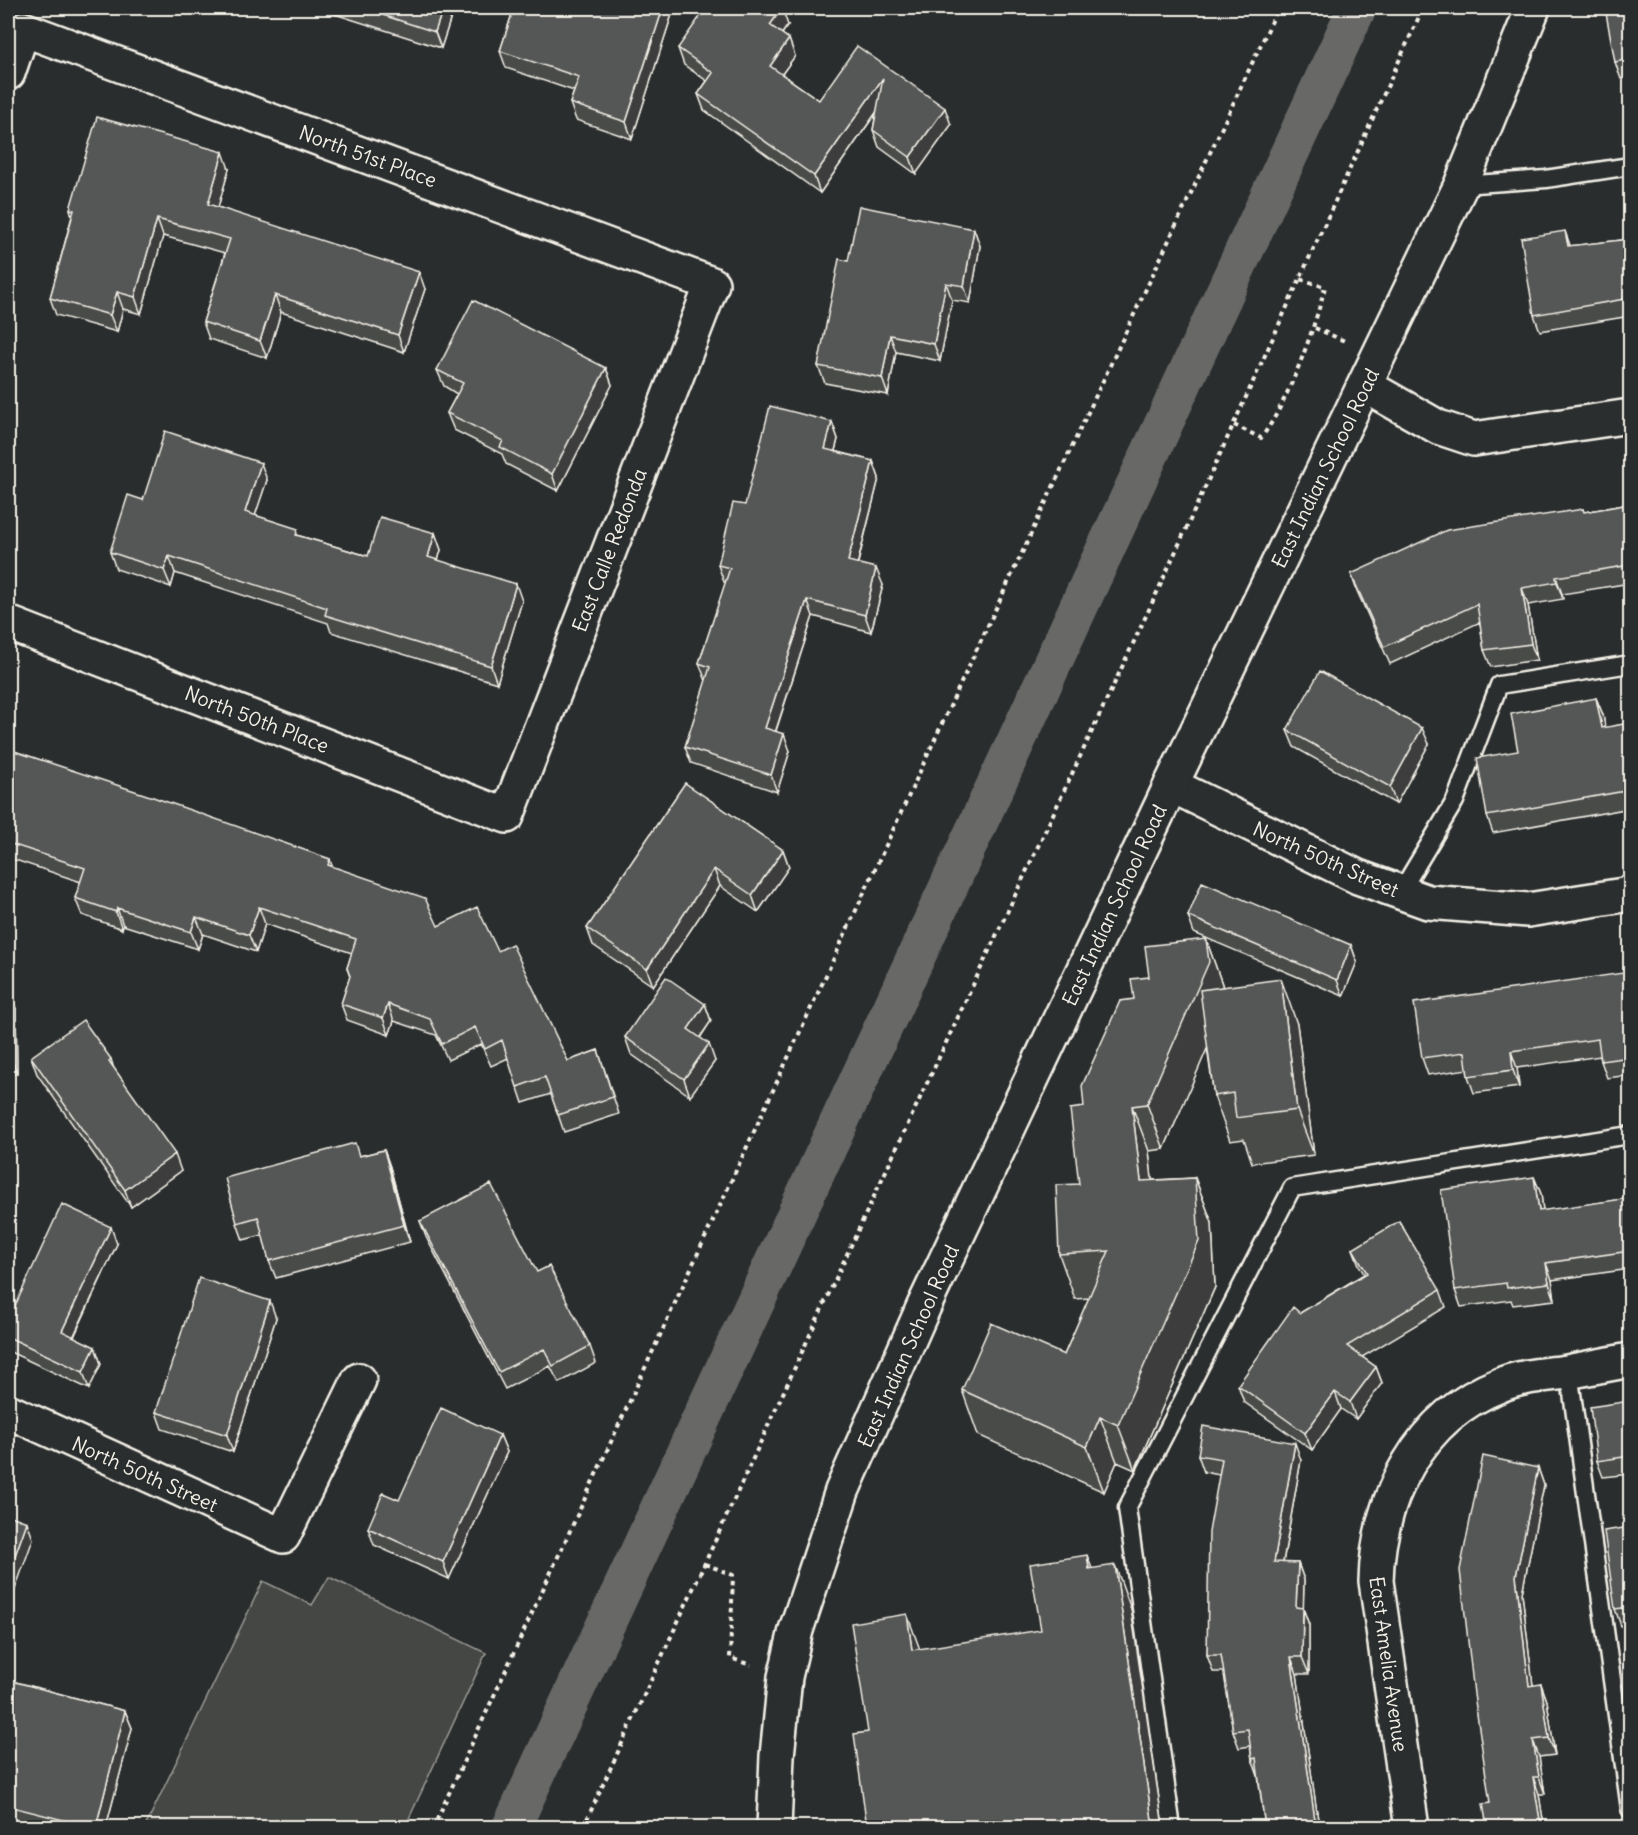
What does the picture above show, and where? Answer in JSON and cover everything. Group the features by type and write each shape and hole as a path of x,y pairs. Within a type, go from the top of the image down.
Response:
{"street":[{"name":"East Indian School Road","path":"774,1827 777,1756 785,1677 796,1630 842,1491 929,1295 1171,785 1366,386 1461,185 1533,8"},
{"name":"North 51st Place","path":"8,73 23,29 712,284"},
{"name":"East Calle Redonda","path":"507,816 712,284"},
{"path":"1366,386 1438,427 1474,439 1630,416"},
{"name":"North 50th Place","path":"8,623 507,816"},
{"name":"North 50th Street","path":"1171,785 1358,877 1400,893 1439,903 1528,910 1630,894"},
{"name":"East Amelia Avenue","path":"1412,1827 1376,1581 1377,1547 1386,1511 1403,1469 1443,1422 1474,1396 1502,1384 1630,1360"},
{"name":"North 50th Street","path":"8,1411 283,1536 359,1380"}],"lane":[{"path":"1461,185 1546,179 1630,166"},
{"path":"1400,893 1455,801 1499,685 1630,664"},
{"path":"1172,1827 1127,1508 1292,1188 1630,1135"},
{"path":"1569,1372 1630,1809"}],"path":[{"path":"433,1827 903,808 1278,8"},
{"path":"583,1827 1234,424 1423,8"},
{"path":"1234,424 1261,438 1280,406 1318,315 1325,287 1300,279"},
{"path":"705,1564 733,1575 730,1658 785,1677"}],"shaded area":[{"path":"329,1577 486,1653 405,1827 145,1827 263,1581 312,1605"}],"building":[{"path":"361,8 443,8 435,32"},
{"path":"514,8 663,8 626,122 570,103 579,77 500,51"},
{"path":"706,8 782,8 770,25 789,39 770,66 819,100 857,46 945,108 910,157 873,130 883,78 814,176 698,94 713,73 678,48"},
{"path":"1605,8 1630,8 1630,59 1615,62"},
{"path":"97,117 223,152 208,204 419,272 398,335 275,295 260,341 203,322 230,239 157,219 135,297 117,292 110,315 50,298 74,210 70,209"},
{"path":"859,206 974,229 964,286 946,283 934,344 890,335 882,378 818,366 839,259 848,261"},
{"path":"1565,231 1568,246 1630,239 1630,298 1534,315 1521,238"},
{"path":"473,300 606,368 552,474 500,447 503,441 447,413 463,383 437,370"},
{"path":"770,406 832,422 825,449 873,461 848,561 876,568 865,615 807,600 765,728 784,734 771,775 685,747 710,667 699,663 730,568 718,565 733,503 745,505"},
{"path":"165,431 261,463 245,512 298,529 296,535 368,556 380,517 435,533 428,557 516,584 491,666 325,615 327,608 169,556 164,570 110,552 128,495 143,500"},
{"path":"1630,504 1630,565 1556,577 1557,582 1522,588 1531,644 1484,650 1477,604 1384,647 1351,574 1447,530"},
{"path":"1320,671 1422,728 1390,787 1287,730"},
{"path":"1596,698 1602,728 1630,723 1630,790 1487,816 1477,758 1518,751 1511,714"},
{"path":"8,749 330,859 328,865 425,898 438,926 477,907 498,951 512,944 568,1061 598,1050 613,1097 558,1115 545,1077 517,1087 502,1040 485,1049 475,1027 442,1044 430,1019 388,1004 383,1018 341,1004 350,976 347,968 356,939 259,907 249,935 196,917 191,932 117,908 116,912 75,898 85,868 8,843 10,817 8,816"},
{"path":"685,783 783,850 752,895 714,869 647,969 587,928"},
{"path":"1202,882 1351,945 1337,980 1188,916"},
{"path":"1206,939 1209,962 1147,1104 1132,1106 1141,1181 1195,1178 1199,1241 1118,1425 1100,1417 1087,1447 962,1390 991,1323 1064,1355 1109,1251 1059,1254 1056,1185 1079,1184 1070,1109 1084,1107 1082,1086 1120,1001 1134,999 1131,979 1149,977 1145,946"},
{"path":"1630,972 1630,1057 1601,1061 1598,1039 1511,1051 1513,1070 1468,1076 1465,1052 1422,1058 1414,1003"},
{"path":"666,977 705,1004 688,1029 709,1044 684,1079 625,1037"},
{"path":"1281,979 1297,1110 1236,1118 1233,1093 1214,1096 1200,990"},
{"path":"8,992 10,992 11,1057 8,1057"},
{"path":"83,1020 175,1154 125,1190 31,1057"},
{"path":"355,1143 359,1156 384,1150 404,1225 269,1261 258,1217 237,1223 225,1178"},
{"path":"1534,1177 1539,1211 1630,1198 1630,1251 1546,1263 1549,1283 1507,1288 1506,1283 1455,1290 1441,1190"},
{"path":"491,1184 537,1272 549,1266 590,1346 553,1366 544,1349 499,1372 420,1221"},
{"path":"62,1204 111,1227 62,1331 95,1347 83,1372 8,1337 8,1321"},
{"path":"1399,1221 1440,1290 1347,1346 1376,1367 1350,1402 1335,1392 1305,1433 1238,1385 1293,1307 1300,1313 1367,1273 1353,1249"},
{"path":"199,1278 270,1301 227,1435 156,1412"},
{"path":"1630,1401 1630,1456 1597,1461 1590,1407"},
{"path":"441,1408 500,1435 443,1562 368,1528 383,1493 399,1500"},
{"path":"1203,1426 1295,1443 1274,1562 1298,1563 1296,1607 1303,1608 1302,1657 1291,1657 1316,1827 1265,1827 1256,1758 1252,1759 1248,1729 1233,1731 1221,1655 1207,1655 1209,1532 1222,1459 1198,1455"},
{"path":"1483,1456 1538,1468 1516,1576 1529,1686 1541,1684 1549,1738 1533,1740 1539,1777 1533,1777 1541,1827 1487,1827 1483,1804 1490,1803 1474,1694 1460,1570"},
{"path":"8,1515 27,1522 8,1575"},
{"path":"1630,1527 1630,1607 1615,1609 1604,1531"},
{"path":"1087,1555 1089,1569 1115,1565 1153,1827 867,1827 854,1734 868,1732 851,1623 907,1614 912,1650 1041,1630 1030,1564"},
{"path":"8,1680 125,1711 96,1827 8,1806"}],"waterway":[{"path":"511,1828 1357,8"}]}
